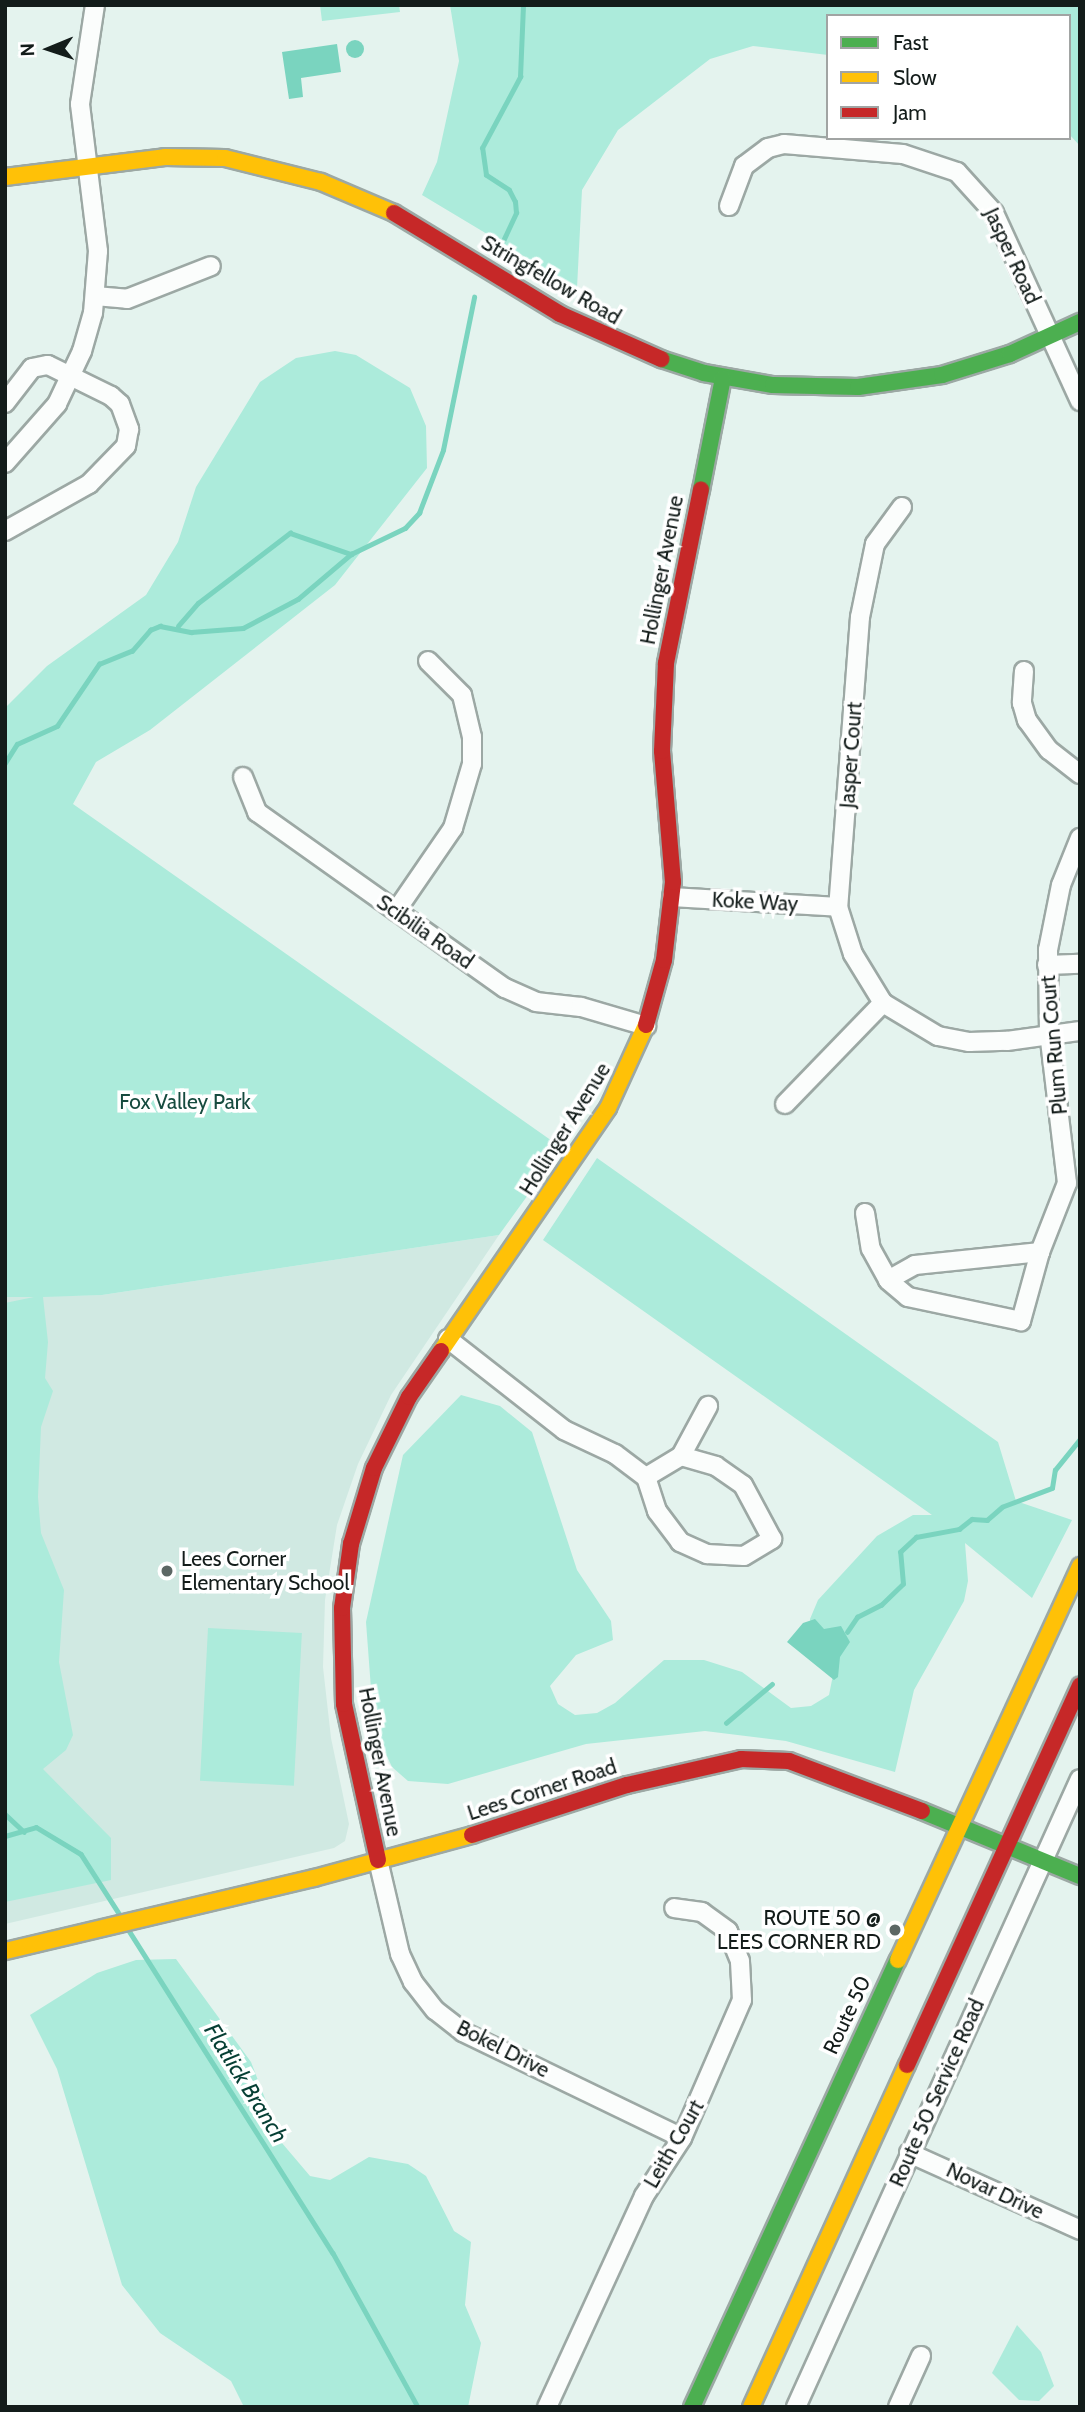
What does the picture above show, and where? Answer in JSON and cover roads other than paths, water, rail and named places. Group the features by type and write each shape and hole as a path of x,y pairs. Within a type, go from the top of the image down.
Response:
{"main road":[{"name":"Stringfellow Road","path":"5,177 165,157 225,158 321,182 431,231 599,334 681,367 723,378 815,387 900,382 969,368 1080,322"},
{"name":"Hollinger Avenue","path":"378,1860 344,1704 341,1656 346,1576 359,1513 378,1458 409,1397 608,1108 646,1026 664,960 672,897 672,839 662,751 666,663 723,378"},
{"name":"Route 50","path":"692,2407 1080,1566"},
{"path":"751,2407 1080,1686"},
{"name":"Lees Corner Road","path":"5,1951 442,1844 627,1784 741,1759 789,1761 960,1824 1080,1876"}],"street":[{"path":"5,463 47,419 73,375 95,296 98,251 90,167 80,104 95,5"},
{"name":"Jasper Road","path":"729,206 744,166 768,148 784,144 903,154 943,164 970,182 986,200 1080,401"},
{"path":"95,296 127,299 211,266"},
{"path":"5,402 41,364 73,375 120,404 129,429 126,446 89,484 5,531"},
{"name":"Jasper Court","path":"902,507 875,544 860,617 838,907 864,978 883,1003 938,1036 969,1042 1080,1031"},
{"path":"396,911 453,828 472,764 470,723 462,695 428,661"},
{"path":"1024,671 1022,703 1027,720 1049,750 1080,774"},
{"name":"Scibilia Road","path":"243,777 257,812 521,997 581,1007 646,1026"},
{"name":"Plum Run Court","path":"888,1280 908,1297 1021,1321 1040,1252 1067,1183 1049,1033 1047,965 1053,917 1080,838"},
{"name":"Koke Way","path":"672,897 838,907"},
{"path":"1047,965 1080,964"},
{"path":"785,1104 883,1003"},
{"path":"865,1213 871,1248 888,1280 915,1265 1040,1252"},
{"path":"448,1339 564,1430 615,1454 646,1477 657,1511 681,1542 707,1554 744,1556 772,1539 743,1485 716,1466 681,1456"},
{"path":"646,1477 681,1456 708,1406"},
{"name":"Route 50 Service Road","path":"796,2407 1080,1779"},
{"name":"Bokel Drive","path":"378,1860 400,1954 413,1982 435,2010 463,2032 682,2138"},
{"name":"Leith Court","path":"547,2407 644,2196 682,2138 736,2020 743,1980 728,1931 702,1912 674,1908"},
{"name":"Novar Drive","path":"909,2153 1080,2230"},
{"path":"898,2407 921,2356"}],"waterway":[{"path":"503,241 516,213 515,202 509,190 486,175 482,148 520,77 523,5"},
{"path":"5,763 17,744 57,726 99,664 132,651 150,630 160,626 191,632 243,628 298,599 351,554 405,528 419,513 443,450 474,297"},
{"path":"178,626 198,603 290,533 351,554"},
{"path":"1004,1506 1052,1488 1055,1470 1080,1439"},
{"path":"847,1632 857,1617 881,1605 903,1584 900,1552 916,1537 959,1529 972,1519 987,1520 1002,1507"},
{"path":"726,1723 772,1684"},
{"path":"5,1814 24,1832"},
{"name":"Flatlick Branch","path":"5,1836 36,1827 81,1854 120,1915"},
{"name":"Flatlick Branch","path":"128,1929 333,2253 418,2407"}],"place":[{"name":"Lees Corner Elementary School","path":"167,1571"},
{"name":"ROUTE 50 @ LEES CORNER RD","path":"895,1930"}],"park label":[{"name":"Fox Valley Park","path":"185,1102"}]}
